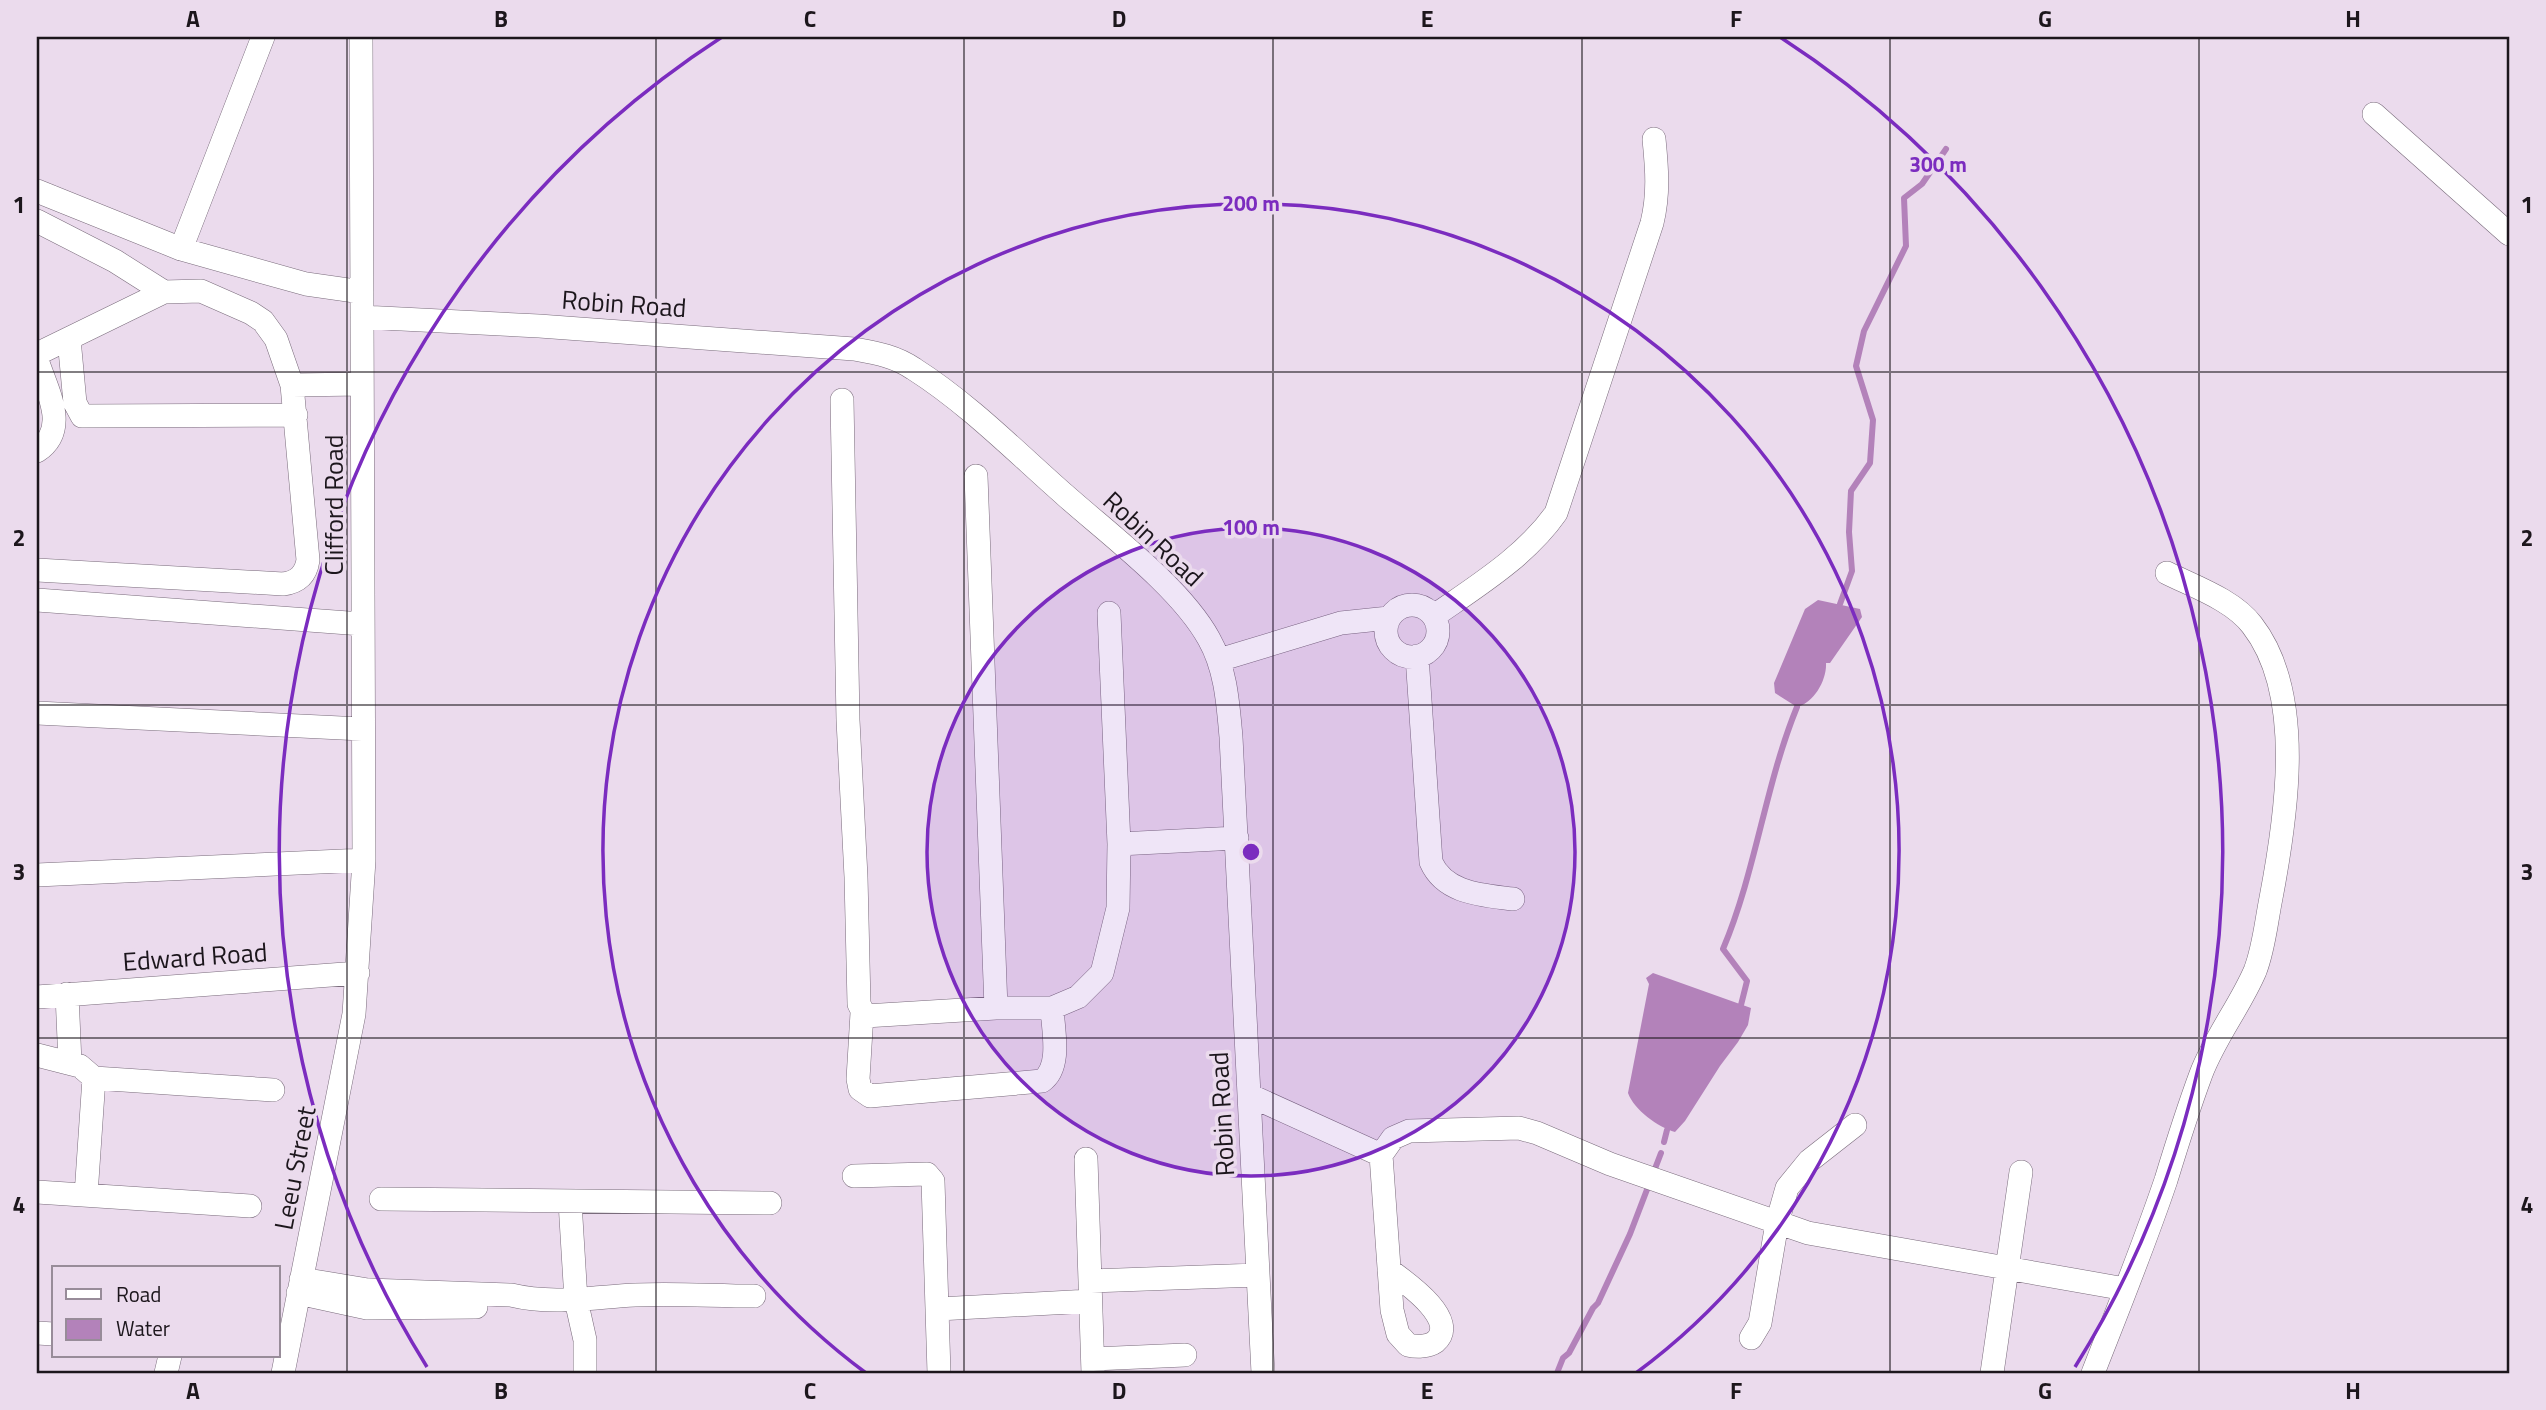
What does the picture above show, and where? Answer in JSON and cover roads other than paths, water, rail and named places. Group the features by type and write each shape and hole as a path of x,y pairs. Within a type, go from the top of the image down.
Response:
{"street":[{"path":"181,249 263,37"},
{"name":"Clifford Road","path":"358,973 363,860 361,37"},
{"path":"2374,114 2509,234"},
{"path":"1434,616 1526,547 1545,529 1556,513 1652,223 1658,199 1654,139"},
{"path":"37,191 181,249 306,284 362,292"},
{"path":"44,231 115,261 164,292"},
{"path":"37,354 164,292 201,291 260,318 276,339 292,385 308,560 307,568 298,579 283,584 37,570"},
{"name":"Robin Road","path":"362,317 539,326 854,349 886,355 915,369 977,417 1133,555 1196,619 1208,636 1219,660 1226,686 1231,737 1263,1373"},
{"path":"69,340 75,403 82,416 108,418 296,415"},
{"path":"37,360 55,423 51,439 37,451"},
{"path":"292,385 362,384"},
{"path":"842,400 848,720 859,1004 862,1013 858,1079 860,1089 870,1096 1042,1081 1049,1076 1054,1064 1052,1008"},
{"path":"976,476 996,1008"},
{"path":"2093,1373 2161,1193 2200,1075 2211,1048 2254,973 2262,950 2283,836 2288,759 2283,704 2277,676 2258,633 2242,613 2167,573"},
{"path":"37,600 362,624"},
{"path":"1407,605 1422,607 1434,616 1438,632 1436,640 1425,653 1417,656 1398,653 1387,637 1389,618 1407,605"},
{"path":"862,1013 865,1016 885,1016 996,1008 1052,1008 1078,997 1102,973 1118,908 1119,844 1109,613"},
{"path":"1219,660 1341,623 1389,618"},
{"path":"1417,656 1431,862 1441,878 1456,887 1513,899"},
{"path":"37,713 362,729"},
{"path":"1119,844 1237,838"},
{"path":"37,875 363,860"},
{"name":"Edward Road","path":"37,997 358,973"},
{"name":"Leeu Street","path":"283,1373 354,1014 358,973"},
{"path":"67,994 70,1063"},
{"path":"37,1055 70,1063 87,1070 94,1078 273,1090"},
{"path":"86,1195 94,1078"},
{"path":"1249,1095 1381,1155"},
{"path":"1751,1338 1760,1323 1777,1223 1787,1188 1809,1161 1855,1125"},
{"path":"1389,1270 1381,1155 1393,1138 1409,1131 1509,1128 1537,1133 1631,1171 1808,1233 2125,1289"},
{"path":"1086,1159 1093,1366 1185,1354"},
{"path":"1992,1373 2021,1172"},
{"path":"854,1176 927,1174 931,1177 935,1195 939,1373"},
{"path":"37,1192 250,1206"},
{"path":"381,1199 770,1203"},
{"path":"570,1202 576,1300 585,1340 585,1373"},
{"path":"938,1309 1091,1291 1257,1276"},
{"path":"300,1286 367,1308 494,1307 531,1300 576,1300 637,1295 754,1296"}],"water":[{"path":"1818,600 1860,609 1862,617 1830,663 1826,663 1824,676 1814,696 1797,707 1775,693 1774,683 1805,609"},
{"path":"1653,973 1751,1008 1748,1025 1738,1042 1675,1132 1647,1117 1635,1106 1628,1093 1649,984 1646,978"}],"waterway":[{"path":"1840,604 1852,571 1849,532 1851,491 1870,463 1873,420 1856,366 1864,331 1906,246 1904,198 1922,184 1946,149"},
{"path":"1741,1005 1747,981 1723,949 1744,889 1777,767 1797,707"},
{"path":"1664,1142 1667,1130"},
{"path":"1557,1373 1563,1358 1569,1353 1598,1303 1630,1234 1661,1153"}]}
